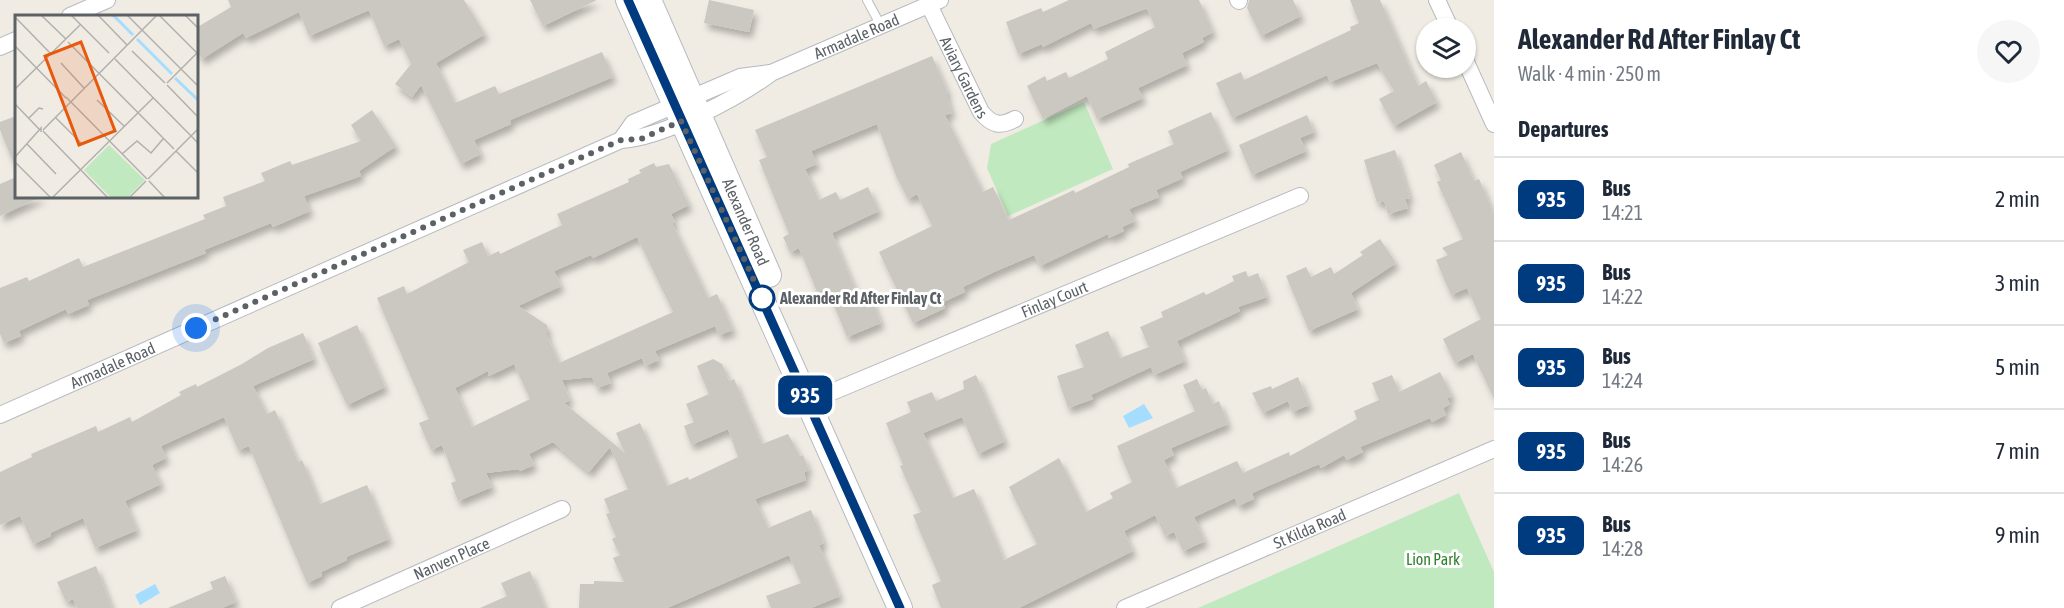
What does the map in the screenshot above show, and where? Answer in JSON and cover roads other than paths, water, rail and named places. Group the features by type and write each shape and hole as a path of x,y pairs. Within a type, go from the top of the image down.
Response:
{"main road":[{"name":"Alexander Road","path":"628,0 686,109 815,398 917,608"},
{"name":"Alexander Road","path":"649,0 686,109"},
{"name":"Alexander Road","path":"815,398 900,608"}],"street":[{"path":"72,15 107,0"},
{"path":"1437,0 1445,18"},
{"name":"Armadale Road","path":"0,415 621,140 641,139 740,77 771,73 934,3"},
{"name":"Aviary Gardens","path":"934,3 981,112 988,121 996,124 1005,124 1015,119"},
{"path":"0,47 15,40"},
{"path":"1476,78 1489,99 1494,124"},
{"name":"Finlay Court","path":"815,398 1300,196"},
{"name":"St Kilda Road","path":"1125,608 1494,449"},
{"name":"Nanven Place","path":"340,608 562,509"}],"lane":[{"path":"867,0 881,26"}],"water":[{"path":"1144,404 1153,418 1129,428 1123,416"},
{"path":"155,584 160,593 140,605 135,595"}],"place":[{"name":"Alexander Rd After Finlay Ct","path":"762,298"}],"park label":[{"name":"Lion Park","path":"1433,559"}]}
